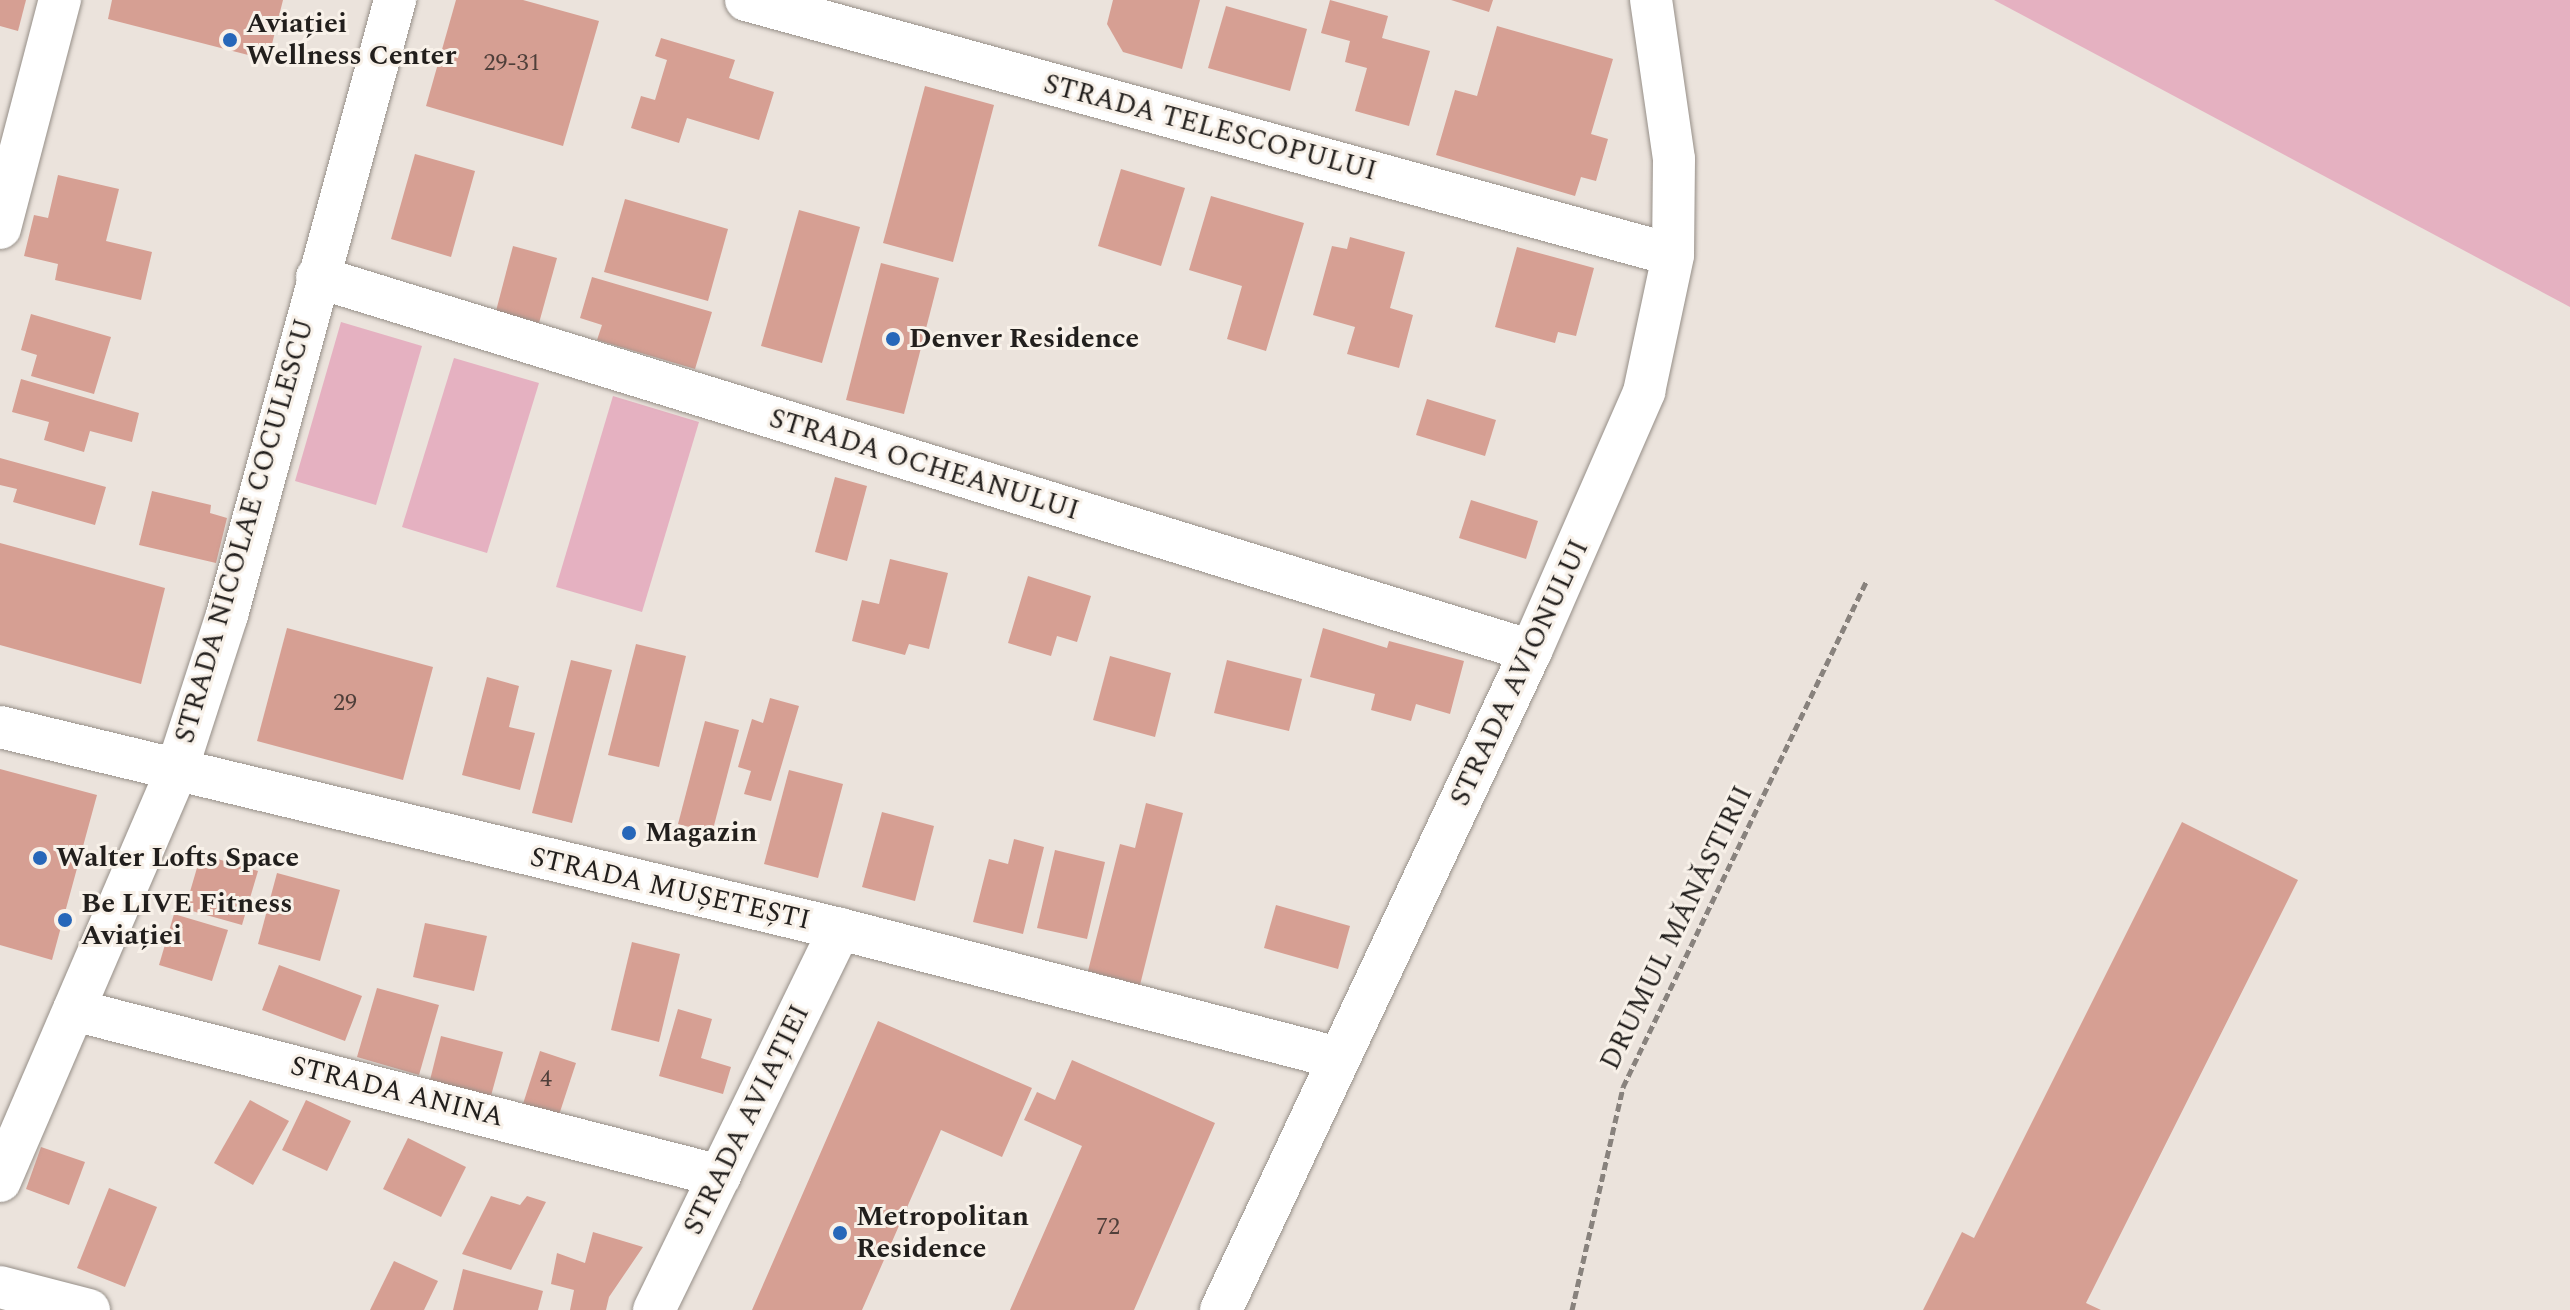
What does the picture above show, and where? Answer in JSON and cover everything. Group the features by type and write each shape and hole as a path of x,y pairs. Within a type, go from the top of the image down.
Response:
{"street":[{"path":"0,228 60,0"},
{"name":"STRADA NICOLAE COCULESCU","path":"0,1181 176,772 227,615 395,0"},
{"name":"STRADA TELESCOPULUI","path":"746,0 1673,255"},
{"name":"STRADA AVIONULUI","path":"1221,1310 1531,651 1638,407 1661,330 1673,255 1674,159 1651,0"},
{"name":"STRADA OCHEANULUI","path":"317,277 1531,651"},
{"name":"STRADA MUȘETEȘTI","path":"0,727 176,772 840,929 1338,1058"},
{"name":"STRADA AVIAȚIEI","path":"654,1310 840,929"},
{"name":"STRADA ANINA","path":"74,1010 720,1176"},
{"path":"0,1287 89,1310"}],"path":[{"name":"DRUMUL MĂNĂSTIRII","path":"1572,1310 1623,1087 1867,580"}],"shaded area":[{"path":"1994,0 2570,0 2570,307"},
{"path":"341,322 422,346 376,505 295,481"},
{"path":"454,358 539,383 487,553 402,527"},
{"path":"613,396 699,422 642,612 556,587"}],"building":[{"path":"0,0 26,0 18,31 0,26"},
{"name":"Aviației Wellness Center","path":"112,0 283,0 268,60 108,19"},
{"path":"456,0 523,0 599,21 563,146 426,106"},
{"path":"1113,0 1200,0 1182,69 1123,52 1107,24"},
{"path":"1330,0 1388,16 1382,38 1430,51 1409,126 1355,111 1367,68 1345,62 1350,41 1321,33"},
{"path":"1451,0 1493,0 1489,12"},
{"path":"1226,6 1307,29 1290,91 1208,68"},
{"path":"1497,26 1613,59 1591,134 1608,139 1596,181 1581,177 1575,196 1436,155 1455,90 1477,96"},
{"path":"661,38 735,60 729,78 774,92 759,140 687,118 679,143 631,128 641,96 655,100 667,60 655,56"},
{"path":"925,86 994,105 953,262 883,243"},
{"path":"415,154 475,171 451,257 391,239"},
{"path":"1121,169 1185,188 1161,266 1098,246"},
{"path":"58,175 119,189 106,241 152,252 141,300 55,280 58,264 24,256 34,215 48,218"},
{"path":"1211,196 1304,223 1266,351 1227,339 1242,286 1189,270"},
{"path":"625,199 728,229 708,301 604,272"},
{"path":"799,210 860,227 822,363 761,346"},
{"path":"1350,237 1405,252 1390,308 1413,315 1399,368 1347,354 1355,327 1313,315 1332,246 1347,249"},
{"path":"513,246 557,258 539,323 496,311"},
{"path":"1517,247 1594,268 1576,336 1558,332 1555,343 1495,327"},
{"name":"Denver Residence","path":"881,263 939,278 904,414 846,400"},
{"path":"592,277 712,312 695,369 597,340 602,325 580,318"},
{"path":"31,314 111,337 94,394 31,376 37,355 21,350"},
{"path":"21,379 139,413 132,442 90,431 84,452 44,440 49,422 12,412"},
{"path":"1427,399 1496,420 1485,456 1416,435"},
{"path":"0,458 106,487 95,525 13,502 17,489 0,485"},
{"path":"835,477 867,486 847,561 815,552"},
{"path":"152,491 211,505 210,513 227,518 216,563 139,545"},
{"path":"1471,500 1538,521 1526,559 1459,538"},
{"path":"0,543 165,588 141,684 0,645"},
{"path":"890,559 948,573 929,649 909,644 905,655 852,641 862,600 879,604"},
{"path":"1028,576 1091,596 1077,642 1057,636 1051,656 1008,643"},
{"path":"287,628 433,667 403,780 257,741"},
{"path":"1323,628 1387,648 1389,641 1464,661 1450,714 1416,704 1411,721 1371,710 1375,694 1310,677"},
{"path":"636,644 686,656 659,767 608,755"},
{"path":"1110,656 1171,673 1155,737 1093,720"},
{"path":"571,660 612,670 572,823 532,813"},
{"path":"1227,660 1302,679 1289,731 1214,713"},
{"path":"487,677 519,686 509,727 535,733 520,790 462,775"},
{"path":"770,698 799,706 771,801 744,794 751,771 738,767 752,719 763,723"},
{"path":"705,721 739,730 712,833 678,824"},
{"name":"Walter Lofts Space","path":"0,769 97,795 52,960 0,945"},
{"path":"789,770 843,784 818,878 764,864"},
{"path":"1146,803 1183,813 1140,985 1088,971 1120,844 1135,848"},
{"path":"882,812 934,826 915,901 862,887"},
{"path":"2182,822 2298,880 2086,1303 2101,1310 1923,1310 1962,1232 1974,1238"},
{"path":"1014,839 1044,847 1023,934 973,922 989,859 1008,864"},
{"path":"1055,850 1105,862 1087,939 1037,928"},
{"path":"201,854 258,871 242,925 185,909"},
{"path":"277,873 340,890 320,961 258,944"},
{"path":"1276,905 1350,926 1338,969 1264,948"},
{"path":"174,914 228,930 212,981 159,965"},
{"path":"425,923 487,936 474,991 413,977"},
{"path":"632,942 680,954 659,1042 611,1030"},
{"path":"279,965 362,996 345,1041 262,1010"},
{"path":"377,988 439,1005 419,1075 357,1057"},
{"path":"678,1009 712,1019 701,1058 731,1067 723,1094 659,1076"},
{"name":"Metropolitan Residence","path":"878,1021 1032,1088 1002,1157 941,1130 862,1310 752,1310"},
{"path":"441,1036 503,1052 489,1103 428,1088"},
{"path":"540,1051 576,1063 558,1118 522,1107"},
{"name":"Metropolitan Residence","path":"1072,1060 1215,1123 1134,1310 1010,1310 1082,1146 1024,1120 1037,1092 1055,1100"},
{"path":"250,1100 289,1121 253,1185 214,1163"},
{"path":"306,1100 351,1121 327,1171 282,1150"},
{"path":"408,1138 466,1167 441,1217 383,1189"},
{"path":"41,1147 85,1162 69,1205 26,1189"},
{"path":"109,1188 157,1207 125,1287 77,1268"},
{"path":"491,1196 520,1205 527,1196 546,1202 511,1270 462,1254"},
{"path":"593,1232 643,1247 609,1297 606,1310 570,1310 574,1290 551,1284 557,1253 585,1263"},
{"path":"394,1261 438,1281 424,1310 370,1310"},
{"path":"463,1269 543,1291 538,1310 453,1310"}],"place":[{"name":"Aviației Wellness Center","path":"230,40"},
{"name":"Denver Residence","path":"893,339"},
{"name":"Magazin","path":"629,833"},
{"name":"Walter Lofts Space","path":"40,858"},
{"name":"Be LIVE Fitness Aviației","path":"65,920"},
{"name":"Metropolitan Residence","path":"840,1233"}]}
